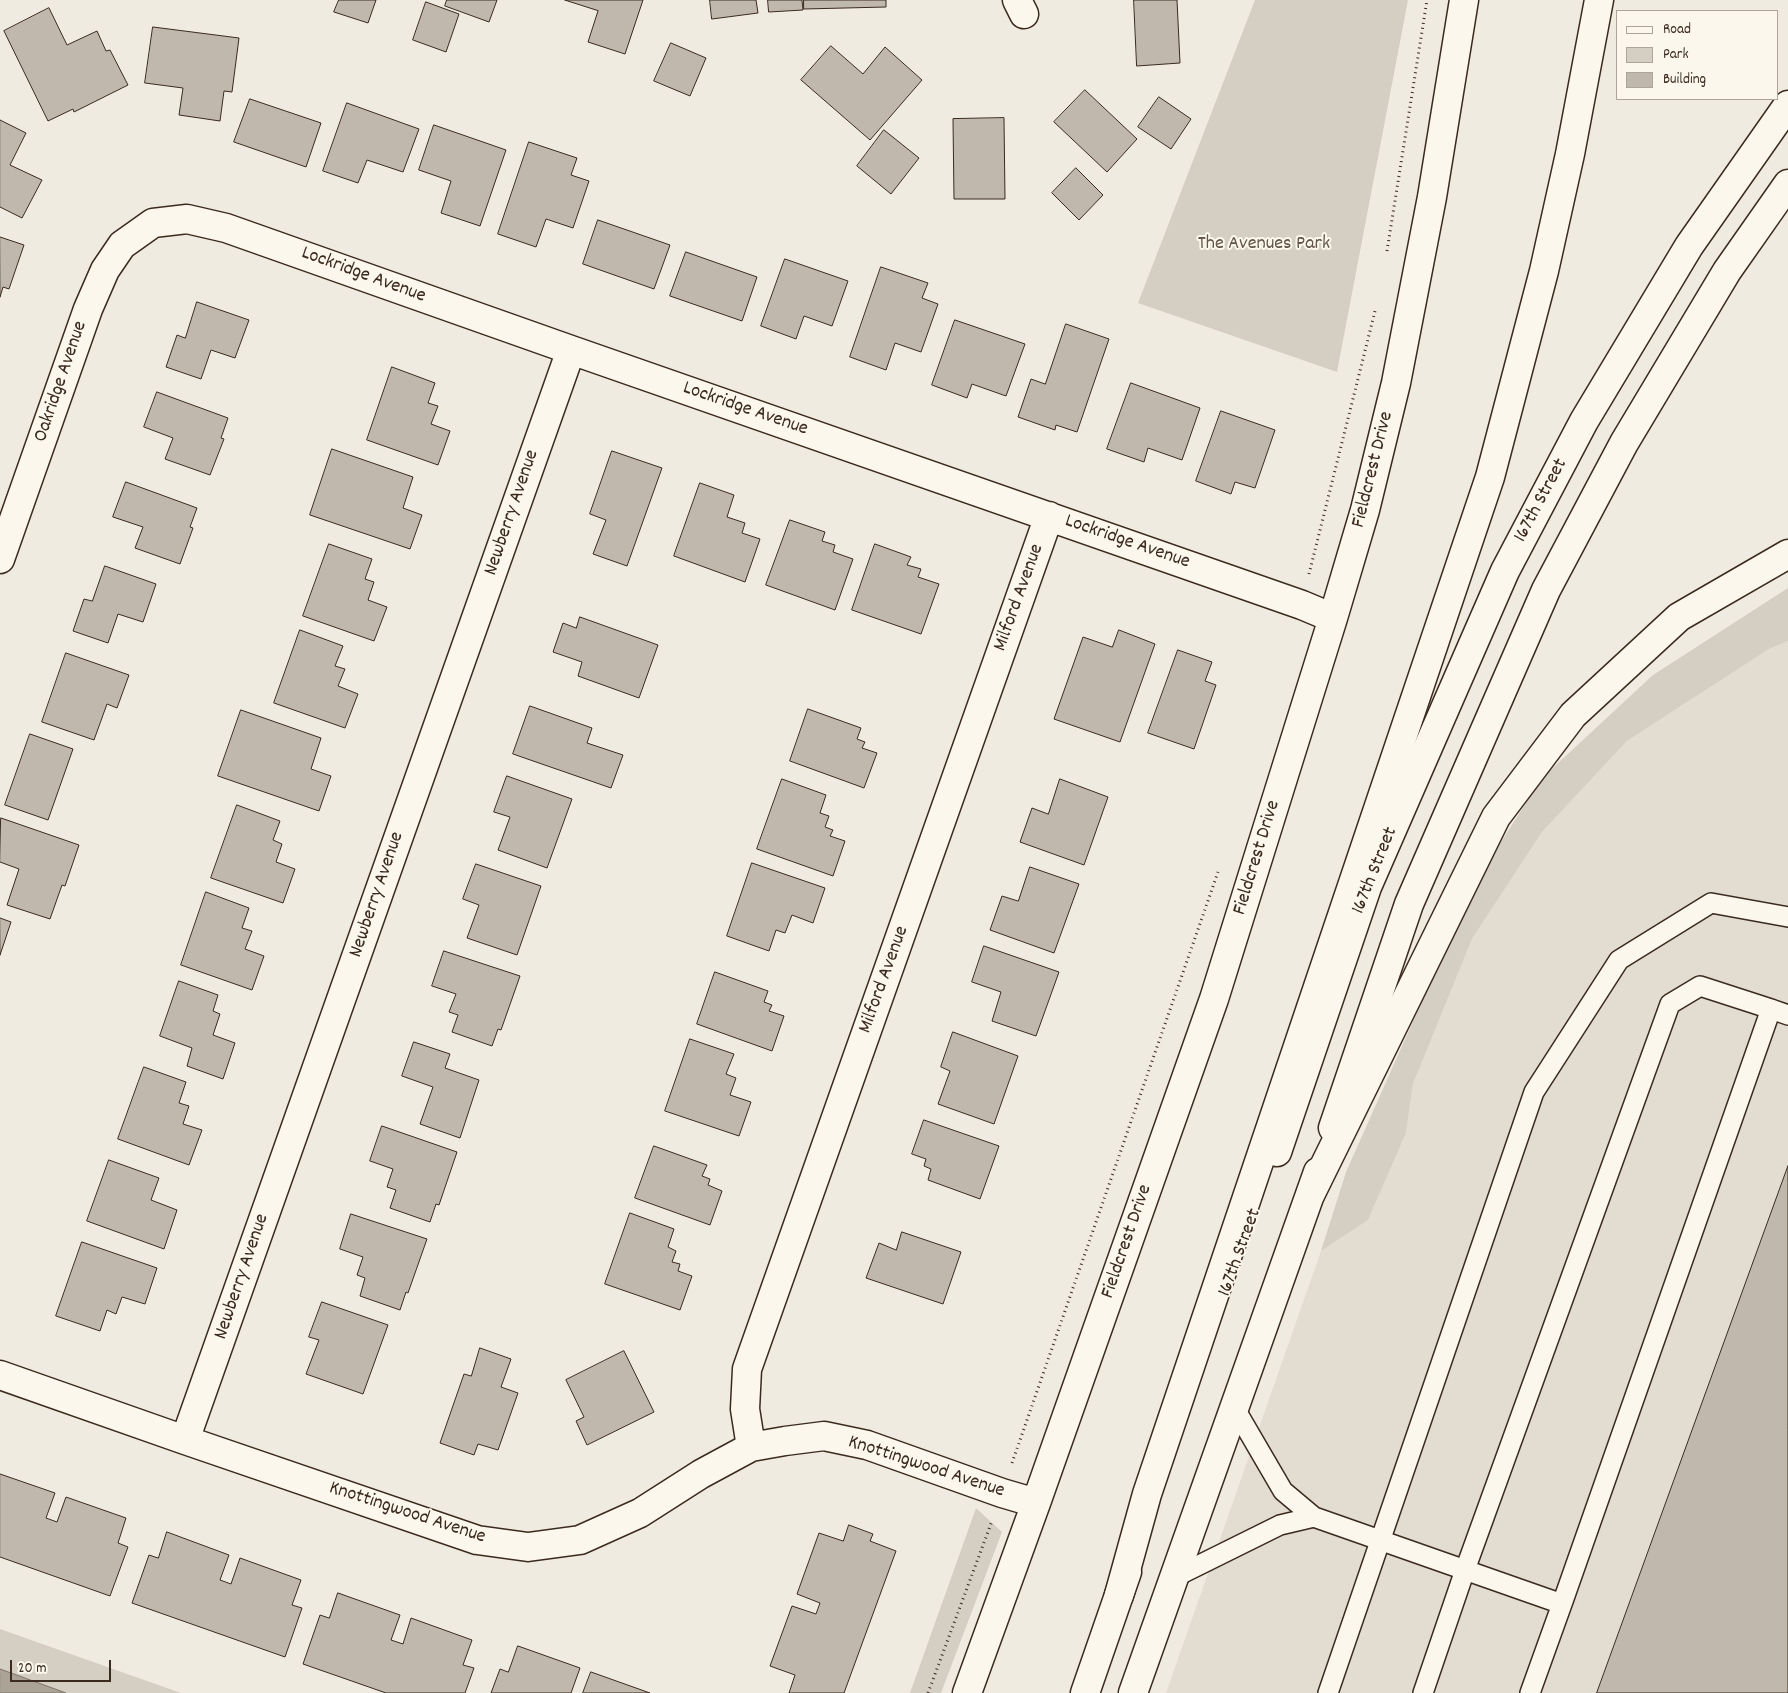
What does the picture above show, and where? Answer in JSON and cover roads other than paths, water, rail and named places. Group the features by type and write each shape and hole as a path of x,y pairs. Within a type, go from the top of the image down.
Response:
{"main road":[{"name":"Fieldcrest Drive","path":"967,1693 1214,999 1333,618 1364,510 1396,383 1432,197 1464,0"},
{"path":"1119,1594 1147,1494 1490,477 1548,253 1572,144 1599,0"},
{"name":"167th Street","path":"1085,1693 1268,1178 1367,887 1505,571 1584,421 1689,246 1788,105"},
{"path":"1133,1693 1311,1193 1409,904 1546,590 1628,435 1727,271 1788,184"},
{"name":"Lockridge Avenue","path":"153,223 188,219 226,228 1302,605 1333,618"},
{"name":"Oakridge Avenue","path":"0,559 88,309 105,270 122,245 153,223"},
{"name":"Newberry Avenue","path":"185,1440 571,350"},
{"name":"Milford Avenue","path":"751,1447 745,1408 747,1369 1049,516"},
{"path":"1311,1193 1496,817 1573,715 1679,617 1788,554"},
{"name":"Knottingwood Avenue","path":"0,1375 478,1540 528,1547 580,1540 631,1517 701,1474 751,1447 824,1436 867,1445 1002,1493 1036,1503"}],"lane":[{"path":"1328,1693 1534,1092 1619,960 1711,903 1788,917"},
{"path":"1423,1693 1465,1570 1670,1004 1700,986 1779,1012 1530,1693"},
{"path":"1234,1407 1283,1490 1314,1518 1562,1604"},
{"path":"1173,1578 1280,1525 1314,1518"}],"park label":[{"name":"The Avenues Park","path":"1264,245"}]}
